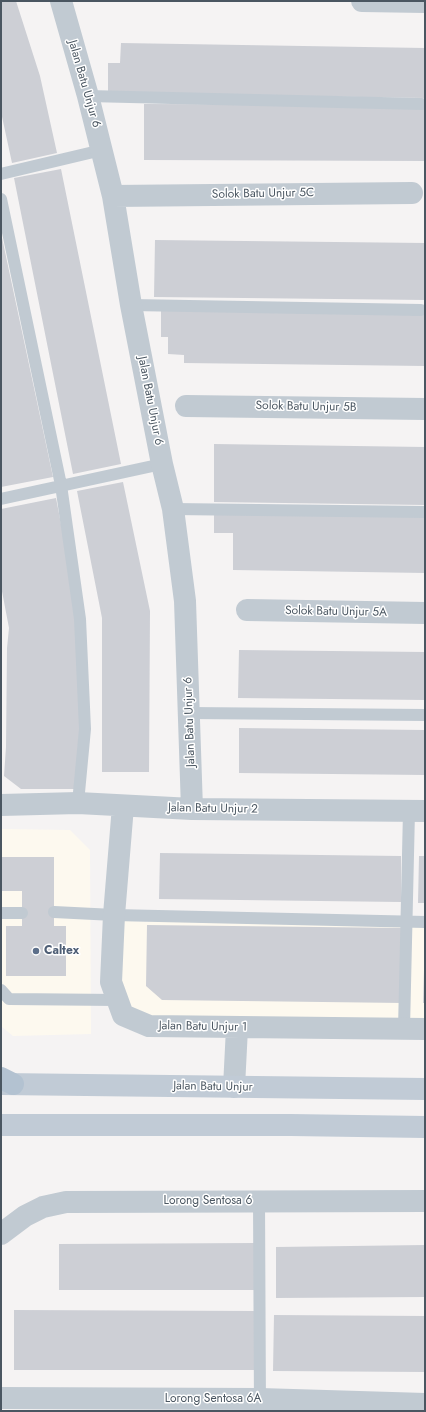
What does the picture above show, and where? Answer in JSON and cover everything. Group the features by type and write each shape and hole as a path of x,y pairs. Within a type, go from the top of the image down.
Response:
{"main road":[{"name":"Jalan Batu Unjur","path":"5,1082 425,1089"},
{"path":"4,1128 291,1125 425,1127"}],"street":[{"name":"Jalan Batu Unjur 6","path":"60,1 88,96 113,196 130,304 162,464 173,509 186,600 192,809"},
{"path":"362,1 425,2"},
{"name":"Solok Batu Unjur 5C","path":"113,196 412,192"},
{"name":"Solok Batu Unjur 5B","path":"186,406 425,409"},
{"name":"Solok Batu Unjur 5A","path":"247,610 425,613"},
{"name":"Jalan Batu Unjur 2","path":"1,805 78,803 192,809 417,811"},
{"name":"Jalan Batu Unjur 1","path":"123,806 114,915 111,982 123,1015 149,1026 415,1029"},
{"path":"234,1087 237,1028"},
{"name":"Lorong Sentosa 6","path":"1,1234 25,1216 43,1207 66,1202 425,1201"},
{"name":"Lorong Sentosa 6A","path":"1,1398 260,1405 425,1404"}],"lane":[{"path":"88,96 422,104"},
{"path":"1,174 102,150"},
{"path":"1,199 61,485 80,619 85,730 78,803"},
{"path":"130,304 421,310"},
{"path":"1,499 162,464"},
{"path":"173,509 425,512"},
{"path":"189,713 425,715"},
{"path":"415,1029 407,922 417,811"},
{"path":"1,913 22,912"},
{"path":"54,912 114,915 425,922"},
{"path":"1,990 9,999 118,1000"},
{"path":"259,1201 260,1405"}],"shaded area":[{"path":"1,829 70,830 90,850 91,1034 13,1036 1,1026"},
{"path":"122,921 425,926 425,1021 150,1018 131,1008 119,978"}],"building":[{"path":"1,1 16,1 40,76 57,153 12,163 1,112"},
{"path":"121,43 425,48 425,98 108,93 108,63 120,63"},
{"path":"144,104 425,105 425,161 144,160"},
{"path":"61,169 121,464 73,474 14,178"},
{"path":"1,233 53,477 1,487"},
{"path":"155,240 425,243 425,300 154,297"},
{"path":"161,308 425,312 425,366 184,363 184,355 168,354 168,337 161,337"},
{"path":"214,444 425,447 425,505 214,502"},
{"path":"123,482 150,611 149,772 102,772 102,618 77,491"},
{"path":"56,498 80,623 79,789 21,789 4,776 6,747 7,648 9,628 1,586 1,509"},
{"path":"214,512 425,515 425,573 233,570 233,533 214,533"},
{"path":"239,650 425,652 425,700 238,698"},
{"path":"239,728 425,730 425,775 239,773"},
{"path":"160,853 401,856 401,902 159,899"},
{"path":"419,856 425,856 425,903 418,903"},
{"name":"Caltex","path":"1,857 54,857 54,926 66,926 66,976 6,976 6,926 22,926 22,891 1,891"},
{"path":"147,925 404,928 403,1003 162,1000 146,986"},
{"path":"424,970 425,1003 423,1003"},
{"path":"255,1243 255,1290 59,1290 59,1244"},
{"path":"425,1245 425,1297 276,1298 276,1247"},
{"path":"14,1310 256,1311 256,1370 14,1370"},
{"path":"274,1315 425,1316 425,1372 273,1371"}],"place":[{"name":"Caltex","path":"36,951"}]}
